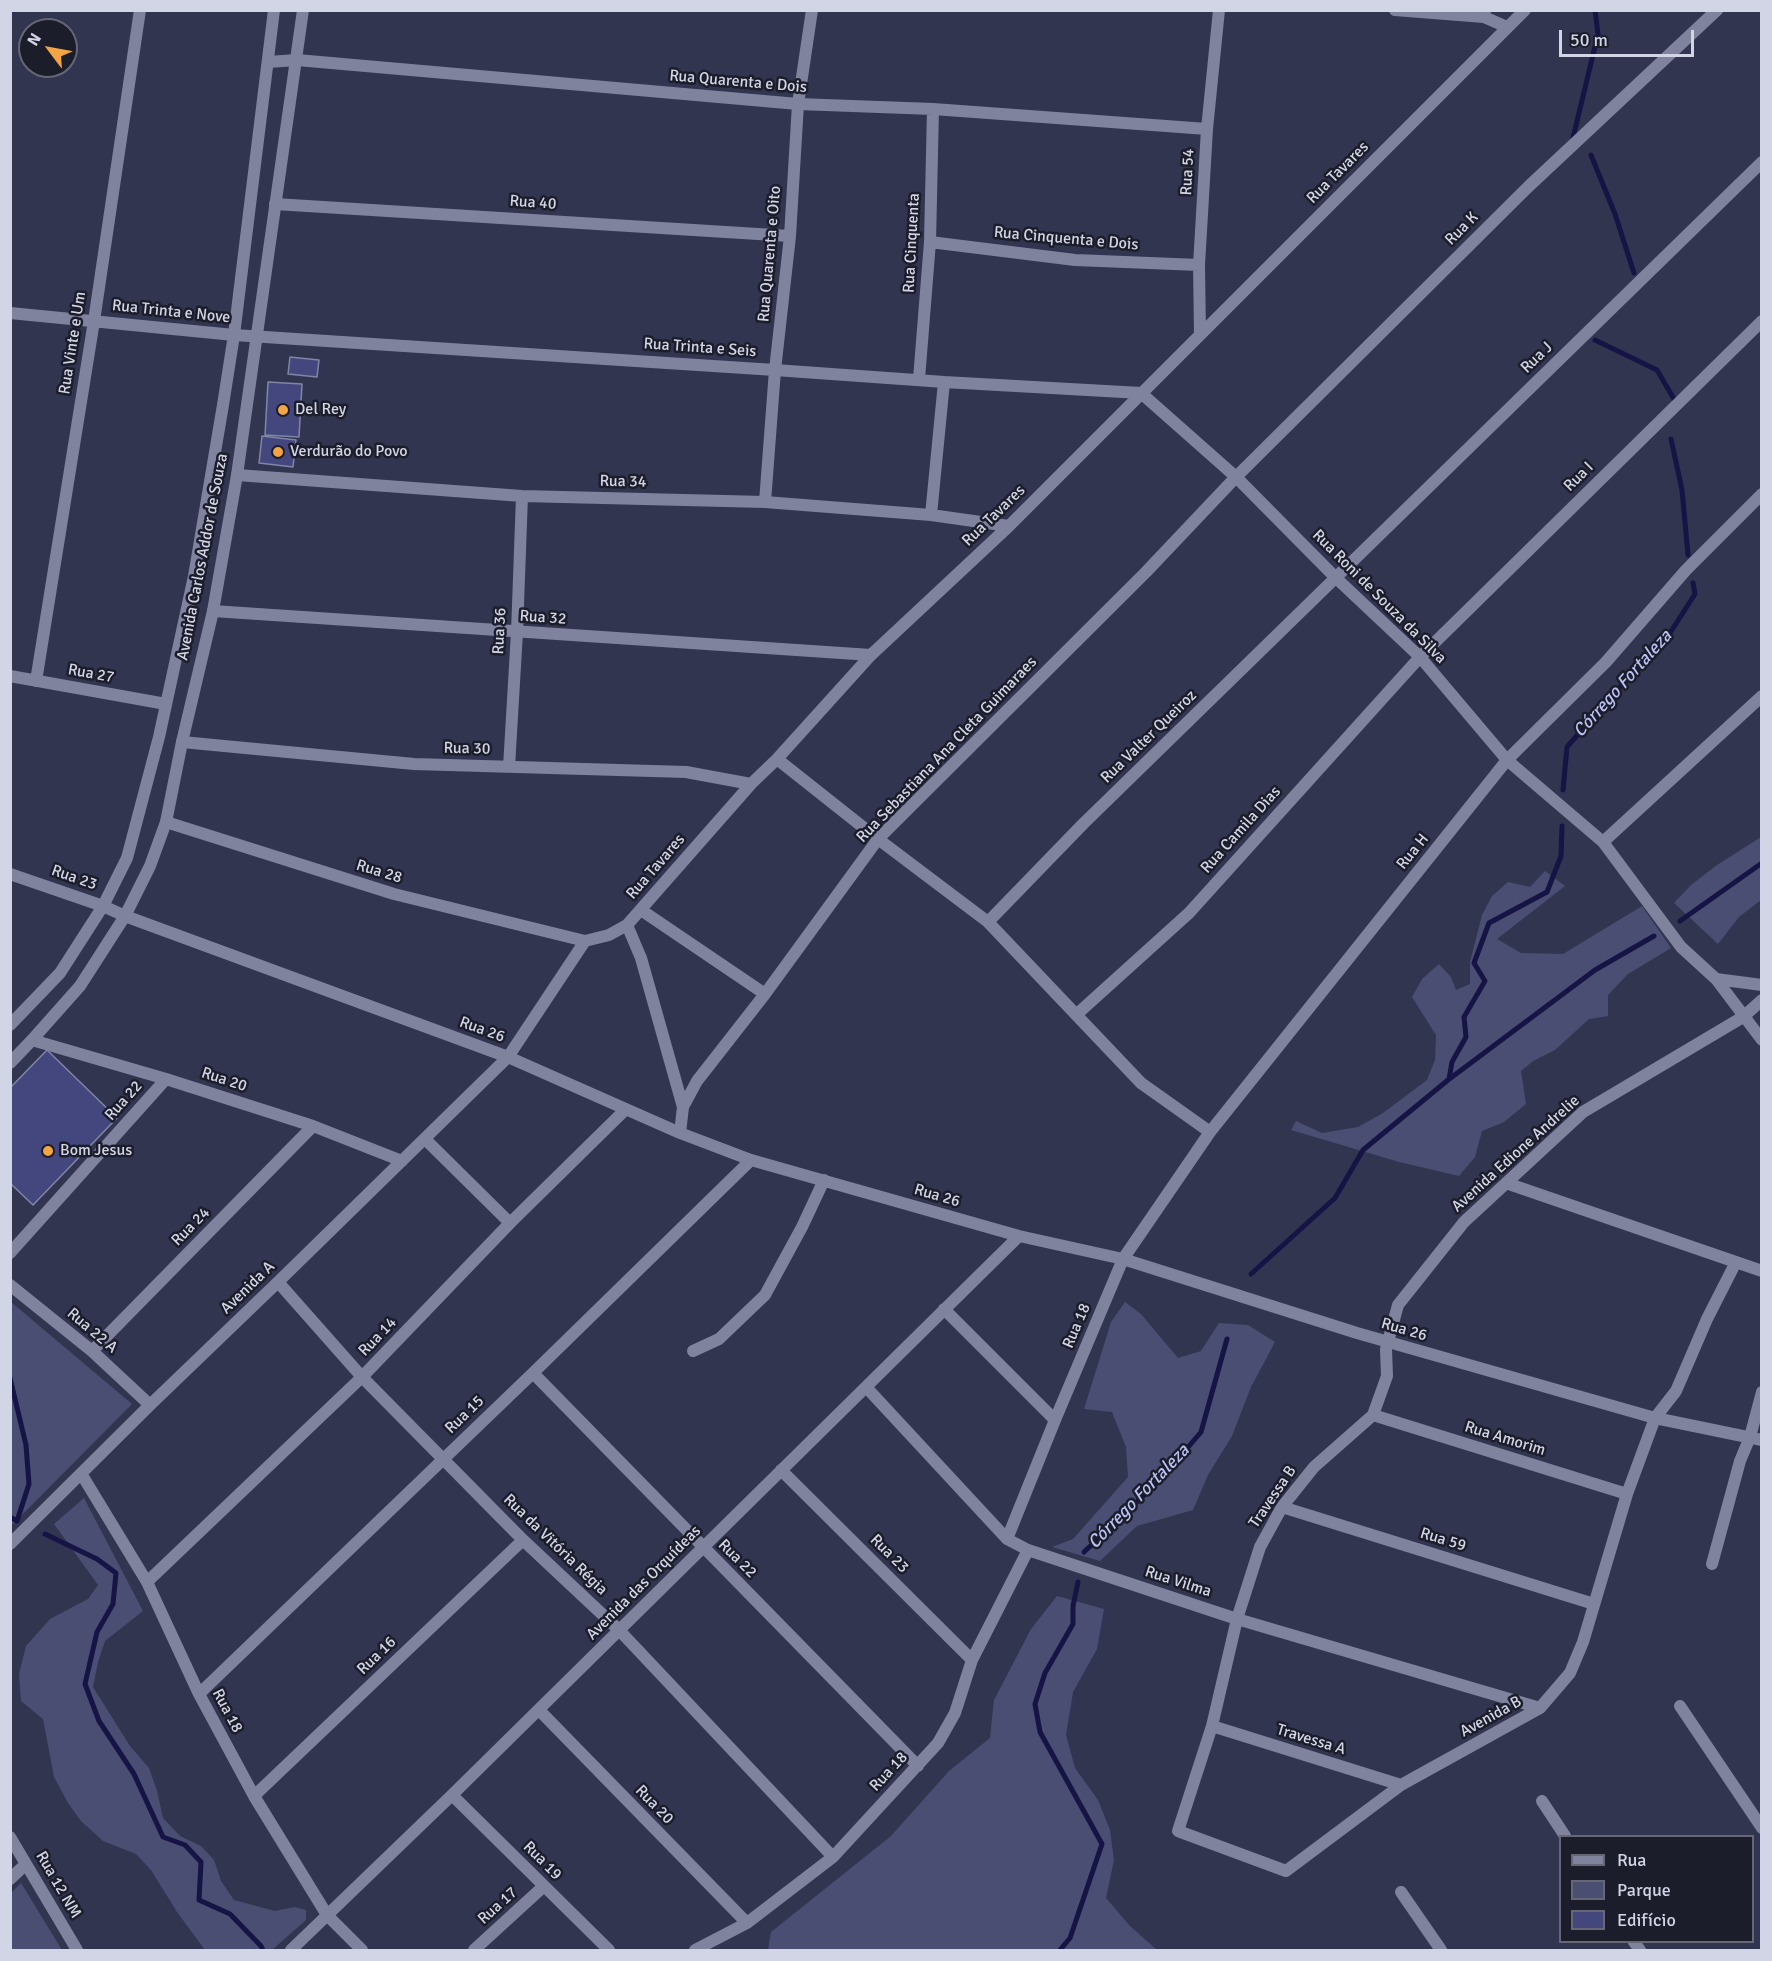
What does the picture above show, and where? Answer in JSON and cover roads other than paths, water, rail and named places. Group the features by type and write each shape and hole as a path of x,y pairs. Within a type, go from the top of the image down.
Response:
{"street":[{"name":"Rua Vinte e Um","path":"36,681 94,321 140,10"},
{"name":"Avenida Carlos Addor de Souza","path":"10,1025 60,973 103,906 127,858 159,737 194,576 234,335 274,10"},
{"name":"Avenida Carlos Addor de Souza","path":"10,1062 33,1040 80,986 125,916 150,866 166,822 213,611 237,475 303,10"},
{"name":"Rua Quarenta e Oito","path":"765,502 790,236 798,104 812,10"},
{"name":"Rua 54","path":"1200,335 1199,265 1207,129 1219,10"},
{"path":"1395,10 1485,14 1507,27"},
{"name":"Rua Tavares","path":"585,941 609,935 627,925 750,784 777,759 871,655 1009,526 1525,10"},
{"name":"Rua K","path":"1236,477 1528,187 1717,10"},
{"name":"Rua Quarenta e Dois","path":"267,62 297,60 798,104 933,109 1207,129"},
{"name":"Rua Cinquenta","path":"919,379 930,243 933,109"},
{"name":"Rua J","path":"1336,578 1761,162"},
{"name":"Rua 40","path":"275,204 790,236"},
{"name":"Rua Cinquenta e Dois","path":"930,243 1075,260 1199,265"},
{"name":"Rua Trinta e Nove","path":"10,313 257,336"},
{"name":"Rua I","path":"1420,657 1761,321"},
{"name":"Rua Trinta e Seis","path":"257,336 1141,393"},
{"path":"931,515 944,382"},
{"name":"Rua Roni de Souza da Silva","path":"1141,393 1236,477 1336,578 1420,657 1507,760 1603,842 1682,947 1716,979 1743,1017"},
{"name":"Rua 34","path":"237,475 522,496 765,502 931,515 1009,526"},
{"name":"Rua Sebastiana Ana Cleta Guimaraes","path":"680,1133 683,1107 697,1081 765,994 878,839 1146,572 1236,477"},
{"name":"Rua H","path":"1124,1259 1210,1132 1507,760 1606,662 1686,570 1761,494"},
{"name":"Rua 36","path":"510,767 522,496"},
{"name":"Rua Valter Queiroz","path":"988,922 1083,824 1336,578"},
{"name":"Rua 32","path":"213,611 871,655"},
{"name":"Rua Camila Dias","path":"1076,1015 1189,913 1420,657"},
{"name":"Rua 27","path":"10,676 166,704"},
{"path":"1603,842 1761,696"},
{"name":"Rua 30","path":"182,742 414,765 686,772 750,784"},
{"path":"777,759 988,922 1141,1083 1210,1132"},
{"name":"Rua 28","path":"166,822 394,894 585,941"},
{"name":"Rua 23","path":"10,873 125,916"},
{"path":"641,910 765,994"},
{"name":"Rua 26","path":"125,916 508,1057 680,1133 751,1160 1019,1236 1124,1259 1387,1342 1655,1418 1756,1439"},
{"path":"627,925 641,958 683,1107"},
{"path":"508,1057 585,941"},
{"path":"1716,979 1761,985"},
{"name":"Avenida Edione Andrelie","path":"1387,1342 1398,1305 1464,1222 1583,1112 1743,1017 1761,1000"},
{"path":"1743,1017 1761,1041"},
{"name":"Rua 20","path":"33,1040 313,1126 402,1161"},
{"name":"Avenida A","path":"10,1544 508,1057"},
{"name":"Rua 22","path":"10,1253 166,1079"},
{"name":"Rua 14","path":"147,1582 362,1377 510,1222 626,1109"},
{"name":"Rua 24","path":"92,1351 313,1126"},
{"path":"425,1139 510,1222"},
{"name":"Rua 15","path":"199,1694 751,1160"},
{"path":"693,1351 719,1339 765,1295 802,1227 824,1180"},
{"path":"1506,1183 1761,1271"},
{"name":"Avenida das Orquídeas","path":"291,1950 452,1795 1019,1236"},
{"name":"Rua 18","path":"1007,1539 1124,1259"},
{"name":"Avenida B","path":"1286,1871 1401,1785 1540,1708 1570,1673 1583,1642 1627,1494 1655,1418 1676,1391 1707,1319 1736,1262"},
{"name":"Rua da Vitória Régia","path":"278,1282 362,1377 523,1540 619,1630 833,1857"},
{"name":"Rua 22 A","path":"10,1285 92,1351 150,1405"},
{"path":"945,1310 1055,1420"},
{"name":"Travessa B","path":"1286,1871 1178,1832 1212,1726 1236,1618 1260,1547 1282,1507 1314,1467 1373,1415 1387,1376 1387,1342"},
{"name":"Rua 22","path":"533,1373 918,1766"},
{"name":"Rua Vilma","path":"866,1387 1007,1539 1028,1550 1236,1618 1540,1708"},
{"path":"1712,1564 1740,1461 1756,1439 1761,1392"},
{"name":"Rua Amorim","path":"1373,1415 1627,1494"},
{"name":"Rua 23","path":"782,1470 972,1660"},
{"name":"Rua 18","path":"82,1475 147,1582 199,1694 254,1796 327,1915 362,1950"},
{"name":"Rua 59","path":"1282,1507 1594,1604"},
{"name":"Rua 16","path":"254,1796 523,1540"},
{"name":"Rua 18","path":"695,1950 747,1923 833,1857 938,1743 955,1713 972,1660 1028,1550"},
{"path":"1680,1706 1761,1828"},
{"name":"Rua 20","path":"538,1710 747,1923"},
{"name":"Travessa A","path":"1212,1726 1401,1785"},
{"name":"Rua 19","path":"452,1795 609,1950"},
{"path":"1542,1801 1564,1835"},
{"name":"Rua 12 NM","path":"10,1837 77,1950"},
{"path":"10,1879 26,1863"},
{"name":"Rua 17","path":"474,1950 544,1886"},
{"path":"1401,1892 1441,1950"}],"waterway":[{"name":"Córrego Fortaleza","path":"1572,142 1598,34 1595,10"},
{"name":"Córrego Fortaleza","path":"1591,155 1615,214 1634,273"},
{"name":"Córrego Fortaleza","path":"1595,340 1657,370 1674,399"},
{"name":"Córrego Fortaleza","path":"1671,439 1682,490 1688,555"},
{"name":"Córrego Fortaleza","path":"1563,790 1567,747 1612,695 1661,647 1695,594 1693,583"},
{"name":"Córrego Fortaleza","path":"1449,1079 1452,1062 1466,1037 1464,1017 1485,981 1474,963 1489,923 1547,892 1561,856 1562,826"},
{"name":"Córrego Fortaleza","path":"1680,921 1762,863"},
{"name":"Córrego Fortaleza","path":"1251,1274 1335,1198 1363,1150 1448,1080 1595,970 1654,936"},
{"name":"Córrego Fortaleza","path":"1084,1552 1161,1479 1201,1432 1227,1339"},
{"path":"10,1378 26,1445 29,1484 17,1521 10,1517"},
{"path":"45,1534 97,1559 116,1573 113,1604 97,1632 85,1684 99,1721 134,1774 163,1837 185,1845 201,1862 199,1900 230,1914 263,1950"},
{"name":"Córrego Fortaleza","path":"1060,1950 1070,1938 1102,1844 1040,1732 1035,1704 1045,1673 1073,1624 1073,1606 1078,1582"}],"place":[{"name":"Del Rey","path":"283,410"},
{"name":"Verdurão do Povo","path":"278,452"},
{"name":"Bom Jesus","path":"48,1151"}]}
